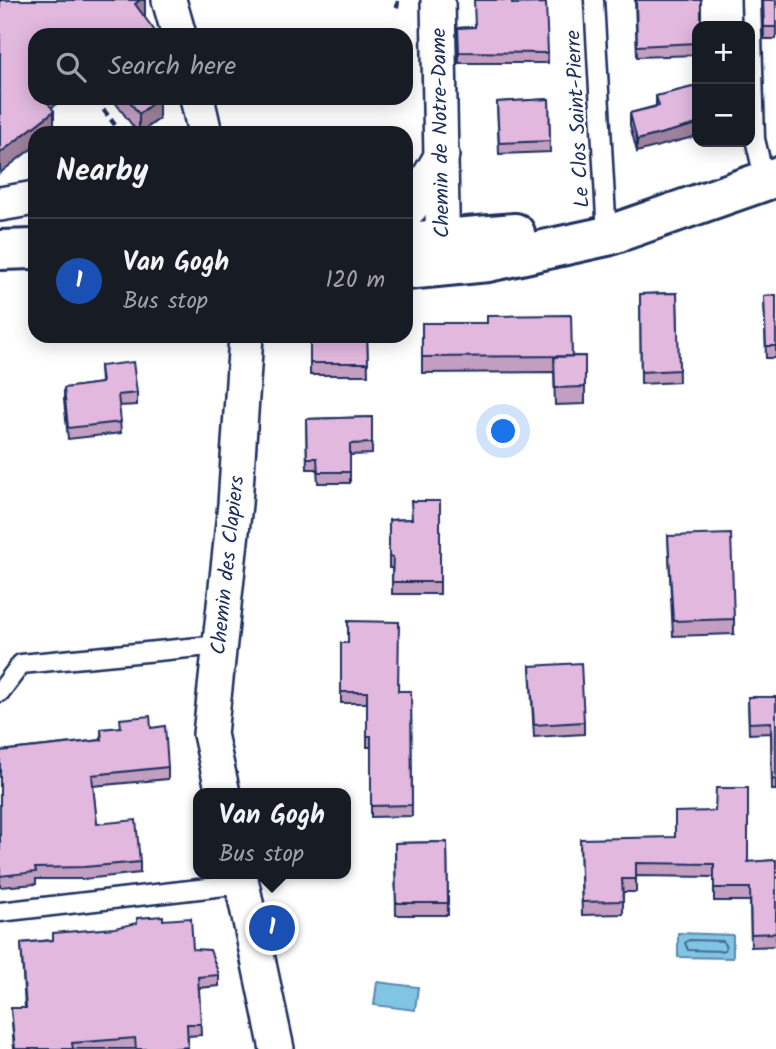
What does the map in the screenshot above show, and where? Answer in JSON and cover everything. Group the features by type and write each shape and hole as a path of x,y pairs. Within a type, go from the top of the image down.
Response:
{"street":[{"path":"169,0 177,28"},
{"name":"Chemin de Notre-Dame","path":"431,258 442,155 438,0"},
{"path":"199,105 203,126"},
{"path":"413,204 442,155"},
{"path":"413,246 431,258 488,262 670,212 770,179"},
{"path":"0,204 28,199"},
{"path":"0,250 28,249"},
{"name":"Chemin des Clapiers","path":"222,788 210,734 235,504 246,343"},
{"path":"241,879 277,1049"}],"lane":[{"name":"Le Clos Saint-Pierre","path":"594,0 606,228"},
{"path":"751,0 755,139 770,179"},
{"path":"0,692 21,664 220,645"},
{"path":"0,912 241,879"}],"path":[{"path":"397,8 398,0"},
{"path":"103,105 116,126"}],"water":[{"path":"678,933 733,935 733,958 678,957"},
{"path":"377,982 418,987 415,1010 374,1005"}],"building":[{"path":"0,0 140,0 135,4 153,28 28,28 28,105 49,105 54,111 35,126 28,126 28,131 0,153"},
{"path":"474,0 512,0 512,4 546,3 548,53 459,52 458,28 475,27"},
{"path":"636,0 701,0 701,21 692,21 692,43 637,46"},
{"path":"763,0 776,0 776,27 764,27"},
{"path":"692,87 692,125 637,140 630,113 659,106 656,96"},
{"path":"549,99 550,141 499,143 497,102"},
{"path":"132,105 150,105 139,114"},
{"path":"677,293 679,370 641,372 640,294"},
{"path":"776,295 776,346 766,346 764,296"},
{"path":"571,315 572,356 422,357 422,323 487,323 487,316"},
{"path":"310,343 367,343 368,363 310,363"},
{"path":"585,356 585,387 555,388 554,357"},
{"path":"133,362 137,393 118,395 121,422 68,428 64,388 102,383 100,366"},
{"path":"372,417 372,443 350,444 350,472 318,472 317,458 307,458 306,419"},
{"path":"411,501 440,501 440,582 392,582 393,557 389,557 389,520 412,519"},
{"path":"731,534 734,619 673,621 668,536"},
{"path":"348,621 399,622 398,691 411,691 412,805 371,806 371,736 367,736 367,692 341,692 341,643 348,643"},
{"path":"581,663 584,722 534,725 530,666"},
{"path":"748,697 776,697 776,779 772,780 771,722 749,723"},
{"path":"150,716 151,728 165,726 168,767 92,775 97,824 136,820 140,862 35,868 36,872 0,876 0,751 102,740 101,729 121,727 120,719"},
{"path":"716,788 748,788 748,862 776,860 776,933 751,934 750,888 714,888 714,864 636,863 636,879 622,879 623,901 582,902 580,839 675,837 675,812 715,811"},
{"path":"447,842 448,903 396,903 395,843"},
{"path":"163,916 163,920 191,918 193,949 210,950 219,975 198,977 201,1024 187,1024 188,1047 136,1049 135,1038 72,1043 73,1049 15,1049 11,1008 26,1008 21,943 53,940 53,933 115,928 137,923 137,918"}],"place":[{"name":"Van Gogh","path":"272,928"}]}
